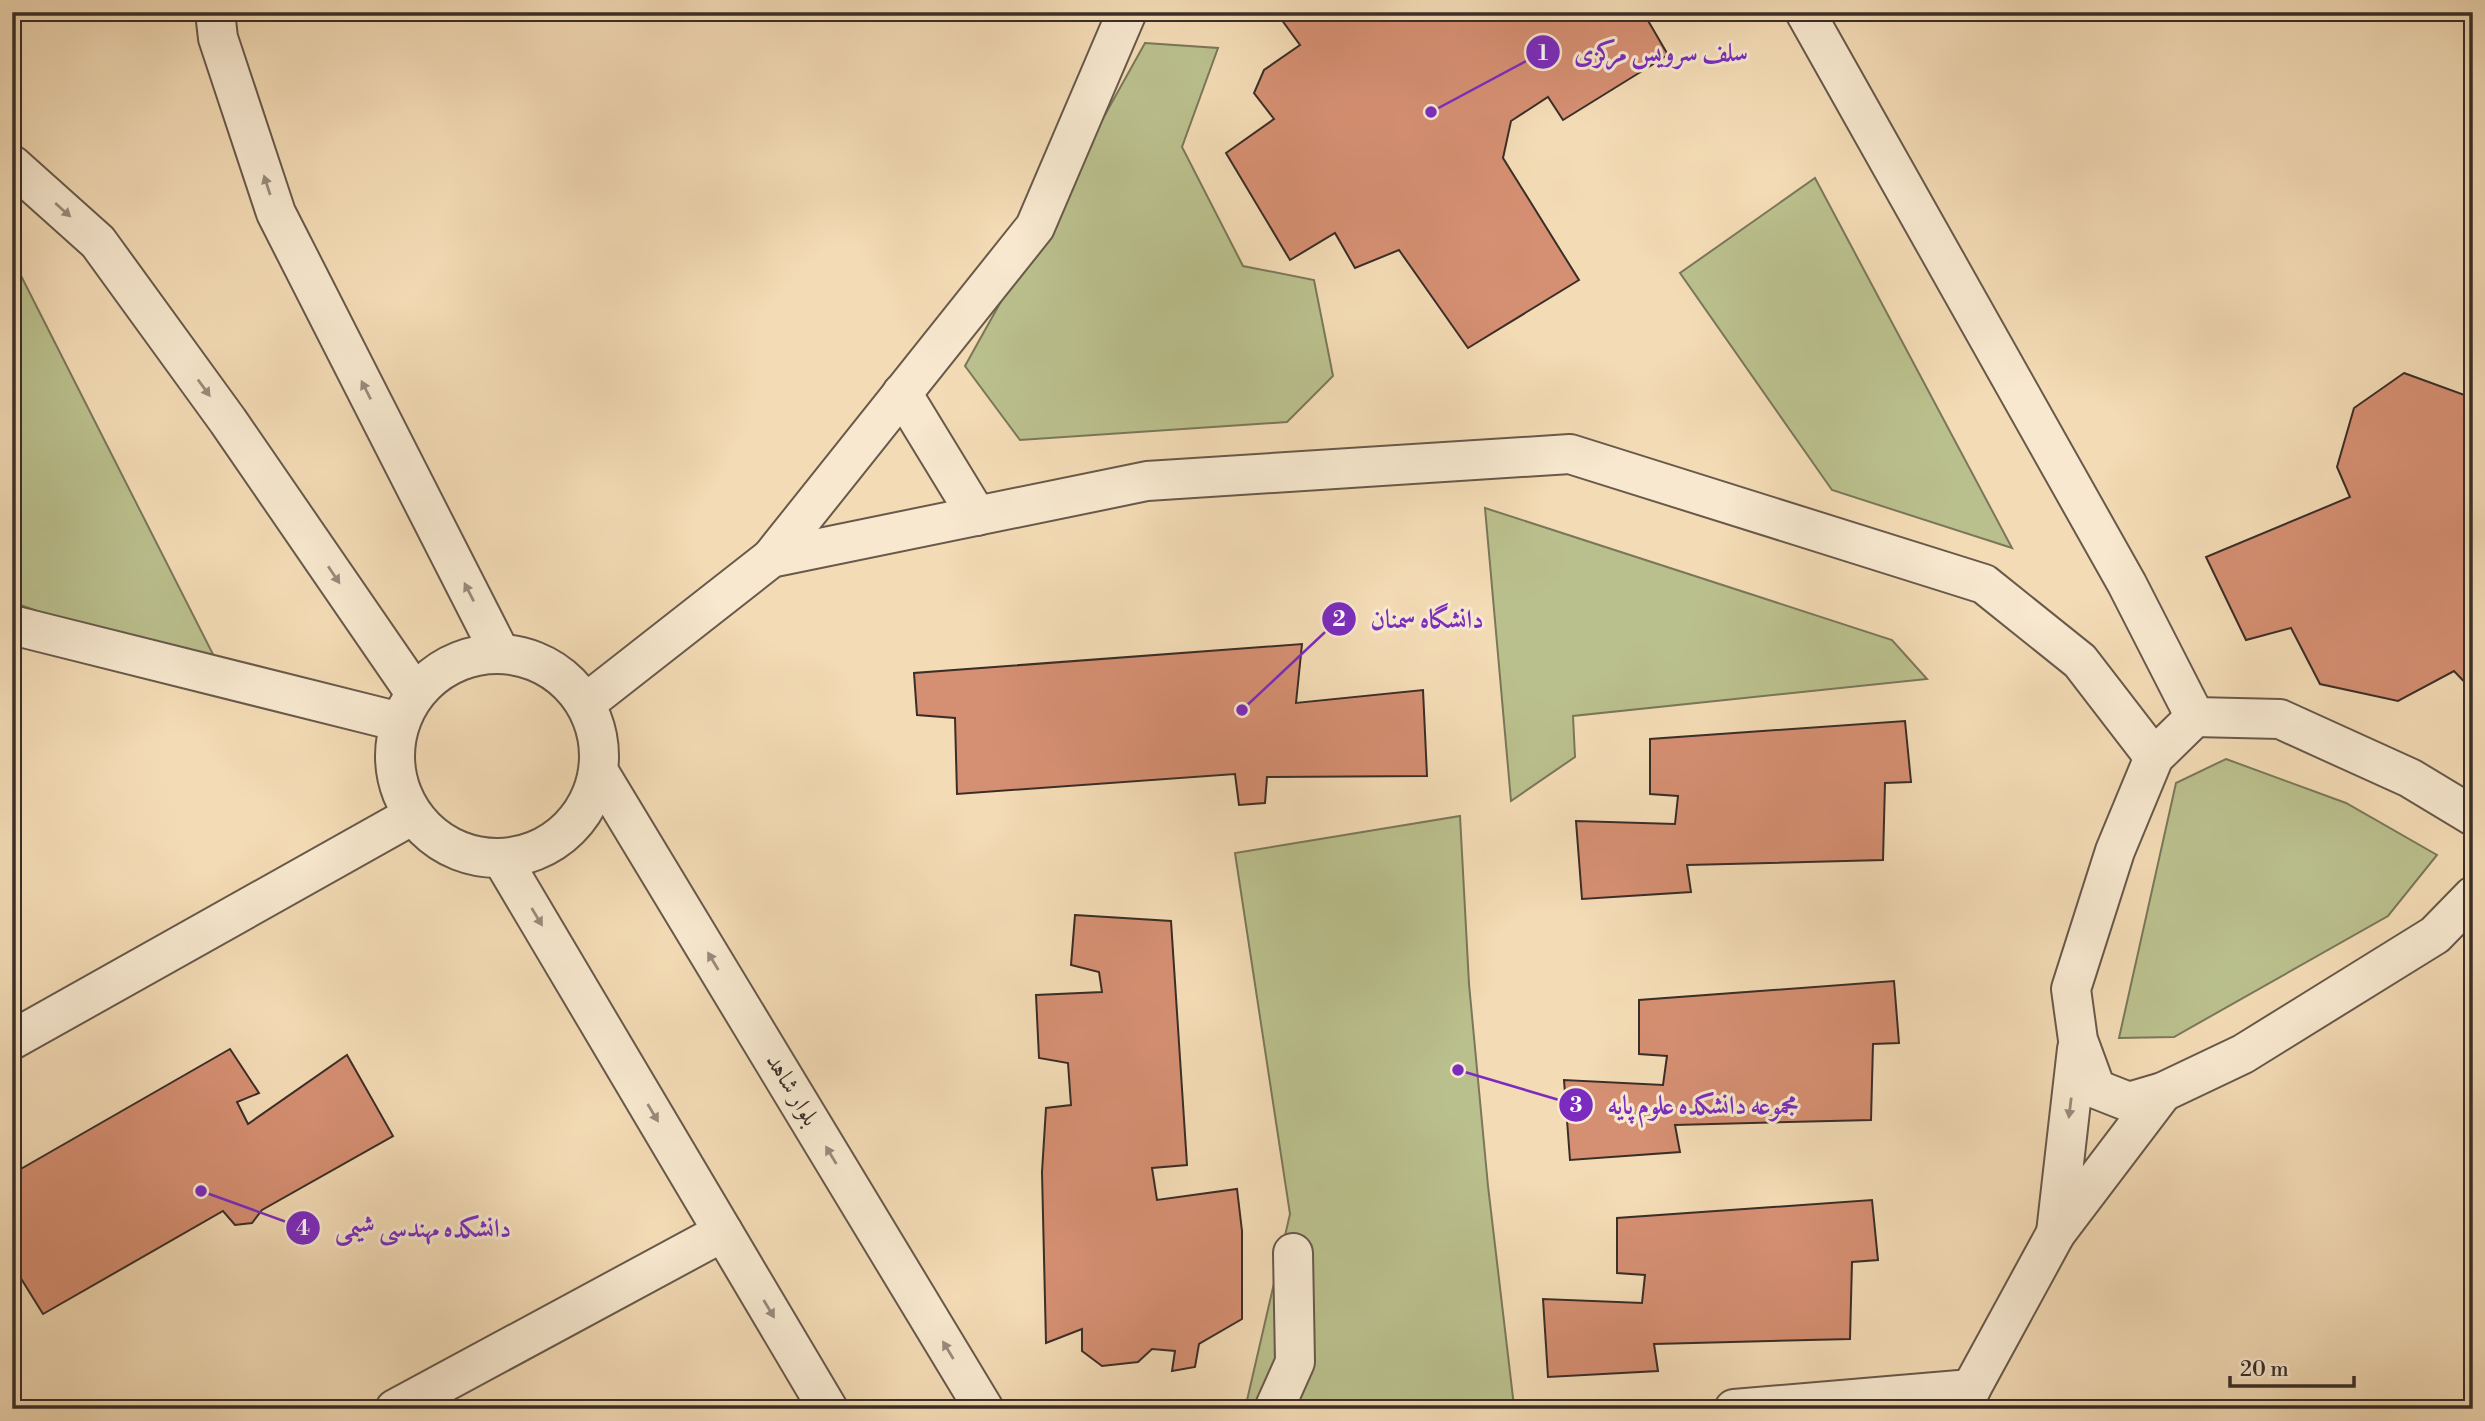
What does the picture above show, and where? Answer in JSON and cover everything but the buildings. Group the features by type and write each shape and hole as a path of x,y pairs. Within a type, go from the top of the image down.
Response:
{"lane":[{"path":"215,12 218,38 276,213 500,653"},
{"path":"586,704 771,558 1035,227 1127,12"},
{"path":"1805,12 2127,583 2195,716"},
{"path":"12,165 99,242 228,421 407,708"},
{"path":"902,393 977,516"},
{"path":"771,558 1147,481 1570,454 1984,583 2080,661 2154,757"},
{"path":"12,625 407,708"},
{"path":"500,653 532,659 563,677 586,704 598,737 599,772 588,805 566,832 536,851 502,859 467,854 435,839 412,815 398,785 394,754 407,708 438,671 468,657 500,653"},
{"path":"2473,816 2410,778 2280,719 2195,716 2154,757 2115,851 2071,989 2078,1040 2096,1089 2129,1102 2163,1092 2243,1054 2435,935 2473,896"},
{"name":"بلوار شاهد","path":"599,772 984,1409"},
{"path":"12,1040 412,815"},
{"path":"502,859 828,1409"},
{"path":"2056,1233 2078,1040"},
{"path":"1734,1409 1965,1399 2056,1233 2163,1092"},
{"path":"395,1409 723,1232"},
{"path":"1274,1409 1295,1362 1293,1253"}],"green space":[{"path":"1145,43 1218,48 1182,147 1243,266 1314,280 1333,376 1287,422 1020,440 965,366"},
{"path":"1815,178 2012,548 1832,490 1680,273"},
{"path":"12,258 225,678 12,602"},
{"path":"1485,508 1892,640 1927,679 1573,716 1575,757 1511,801"},
{"path":"2226,759 2346,803 2437,855 2388,916 2174,1037 2119,1038 2176,783"},
{"path":"1460,816 1469,984 1488,1186 1514,1406 1520,1409 1245,1409 1290,1214 1235,853"}],"place":[{"name":"سلف سرویس مرکزی","path":"1431,112"},
{"name":"دانشگاه سمنان","path":"1242,710"},
{"name":"مجموعه دانشکده علوم پایه","path":"1458,1070"},
{"name":"دانشکده مهندسی شیمی","path":"201,1191"}]}
